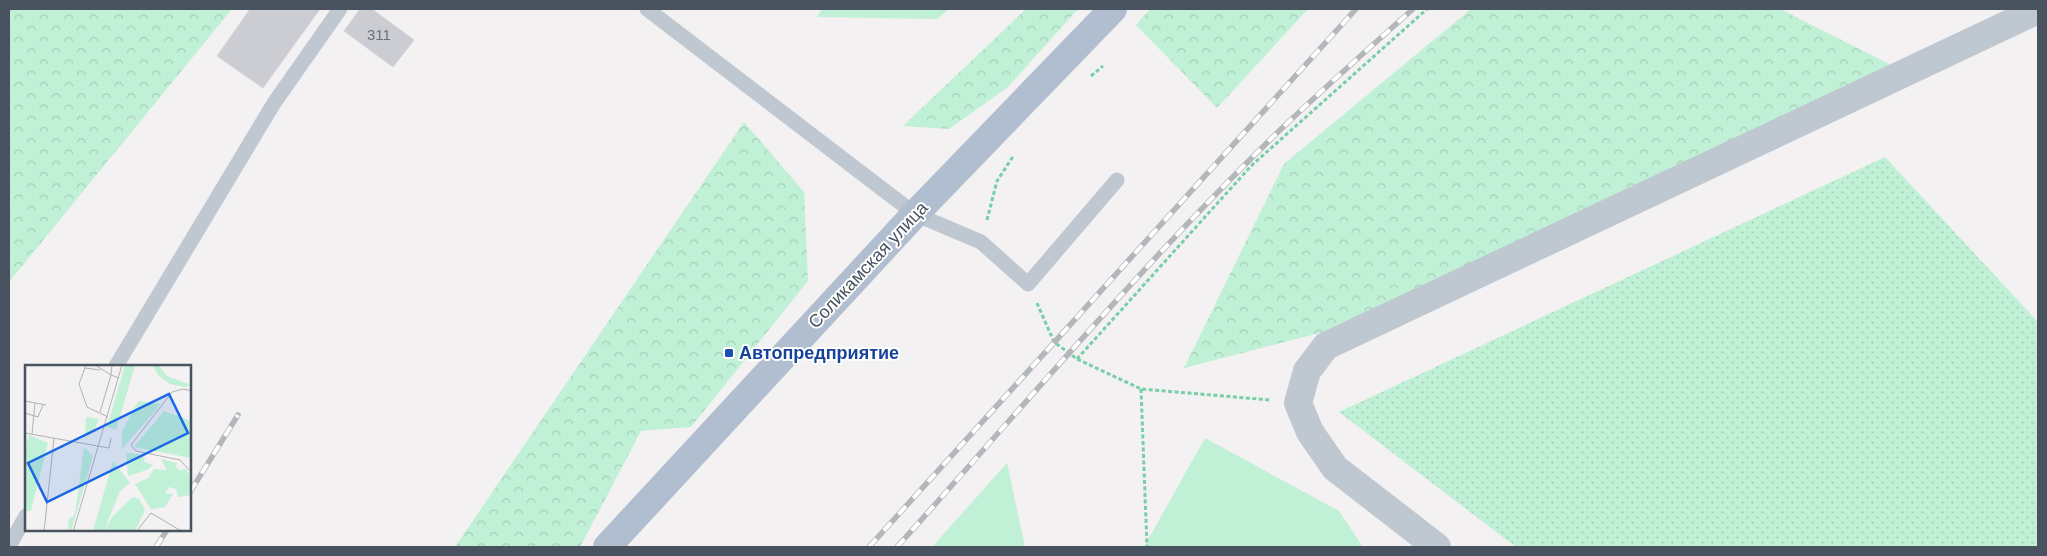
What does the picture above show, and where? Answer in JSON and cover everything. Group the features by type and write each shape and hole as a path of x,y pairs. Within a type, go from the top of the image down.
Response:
{"main road":[{"name":"Соликамская улица","path":"607,547 915,214 1114,9"}],"street":[{"path":"1437,547 1336,468 1310,432 1298,403 1306,371 1326,346 2038,10"}],"lane":[{"path":"117,365 274,103 340,9"},
{"path":"647,9 915,214 981,242 1028,284 1117,180"},
{"path":"9,546 25,518"}],"path":[{"path":"1077,359 1251,166 1428,9"},
{"path":"1089,78 1103,66"},
{"path":"981,242 997,181 1019,149"},
{"path":"1028,284 1054,342 1077,359 1141,389 1298,403"},
{"path":"1141,389 1148,547"}],"green space":[{"path":"9,9 232,9 9,282"},
{"path":"822,9 949,9 937,19 817,17"},
{"path":"1026,9 1078,9 1008,87 949,129 903,126"},
{"path":"1150,9 1308,9 1217,108 1136,25"},
{"path":"1471,9 1780,9 1891,65 1343,327 1184,368 1284,164"},
{"path":"744,122 804,192 808,281 691,427 641,431 580,547 455,547"},
{"path":"1885,157 2038,322 2038,547 1516,547 1339,412"},
{"path":"1205,438 1339,511 1363,547 1144,547"},
{"path":"1007,463 1025,547 932,547"}],"building":[{"path":"250,9 320,9 263,88 217,56"},
{"path":"360,9 372,9 414,40 393,67 344,31"}],"railway":[{"path":"869,547 1356,9"},
{"path":"897,547 1132,283 1180,232 1279,131 1413,9"},
{"path":"191,490 238,415"},
{"path":"156,547 166,531"}],"place":[{"name":"Автопредприятие","path":"729,353"}]}
